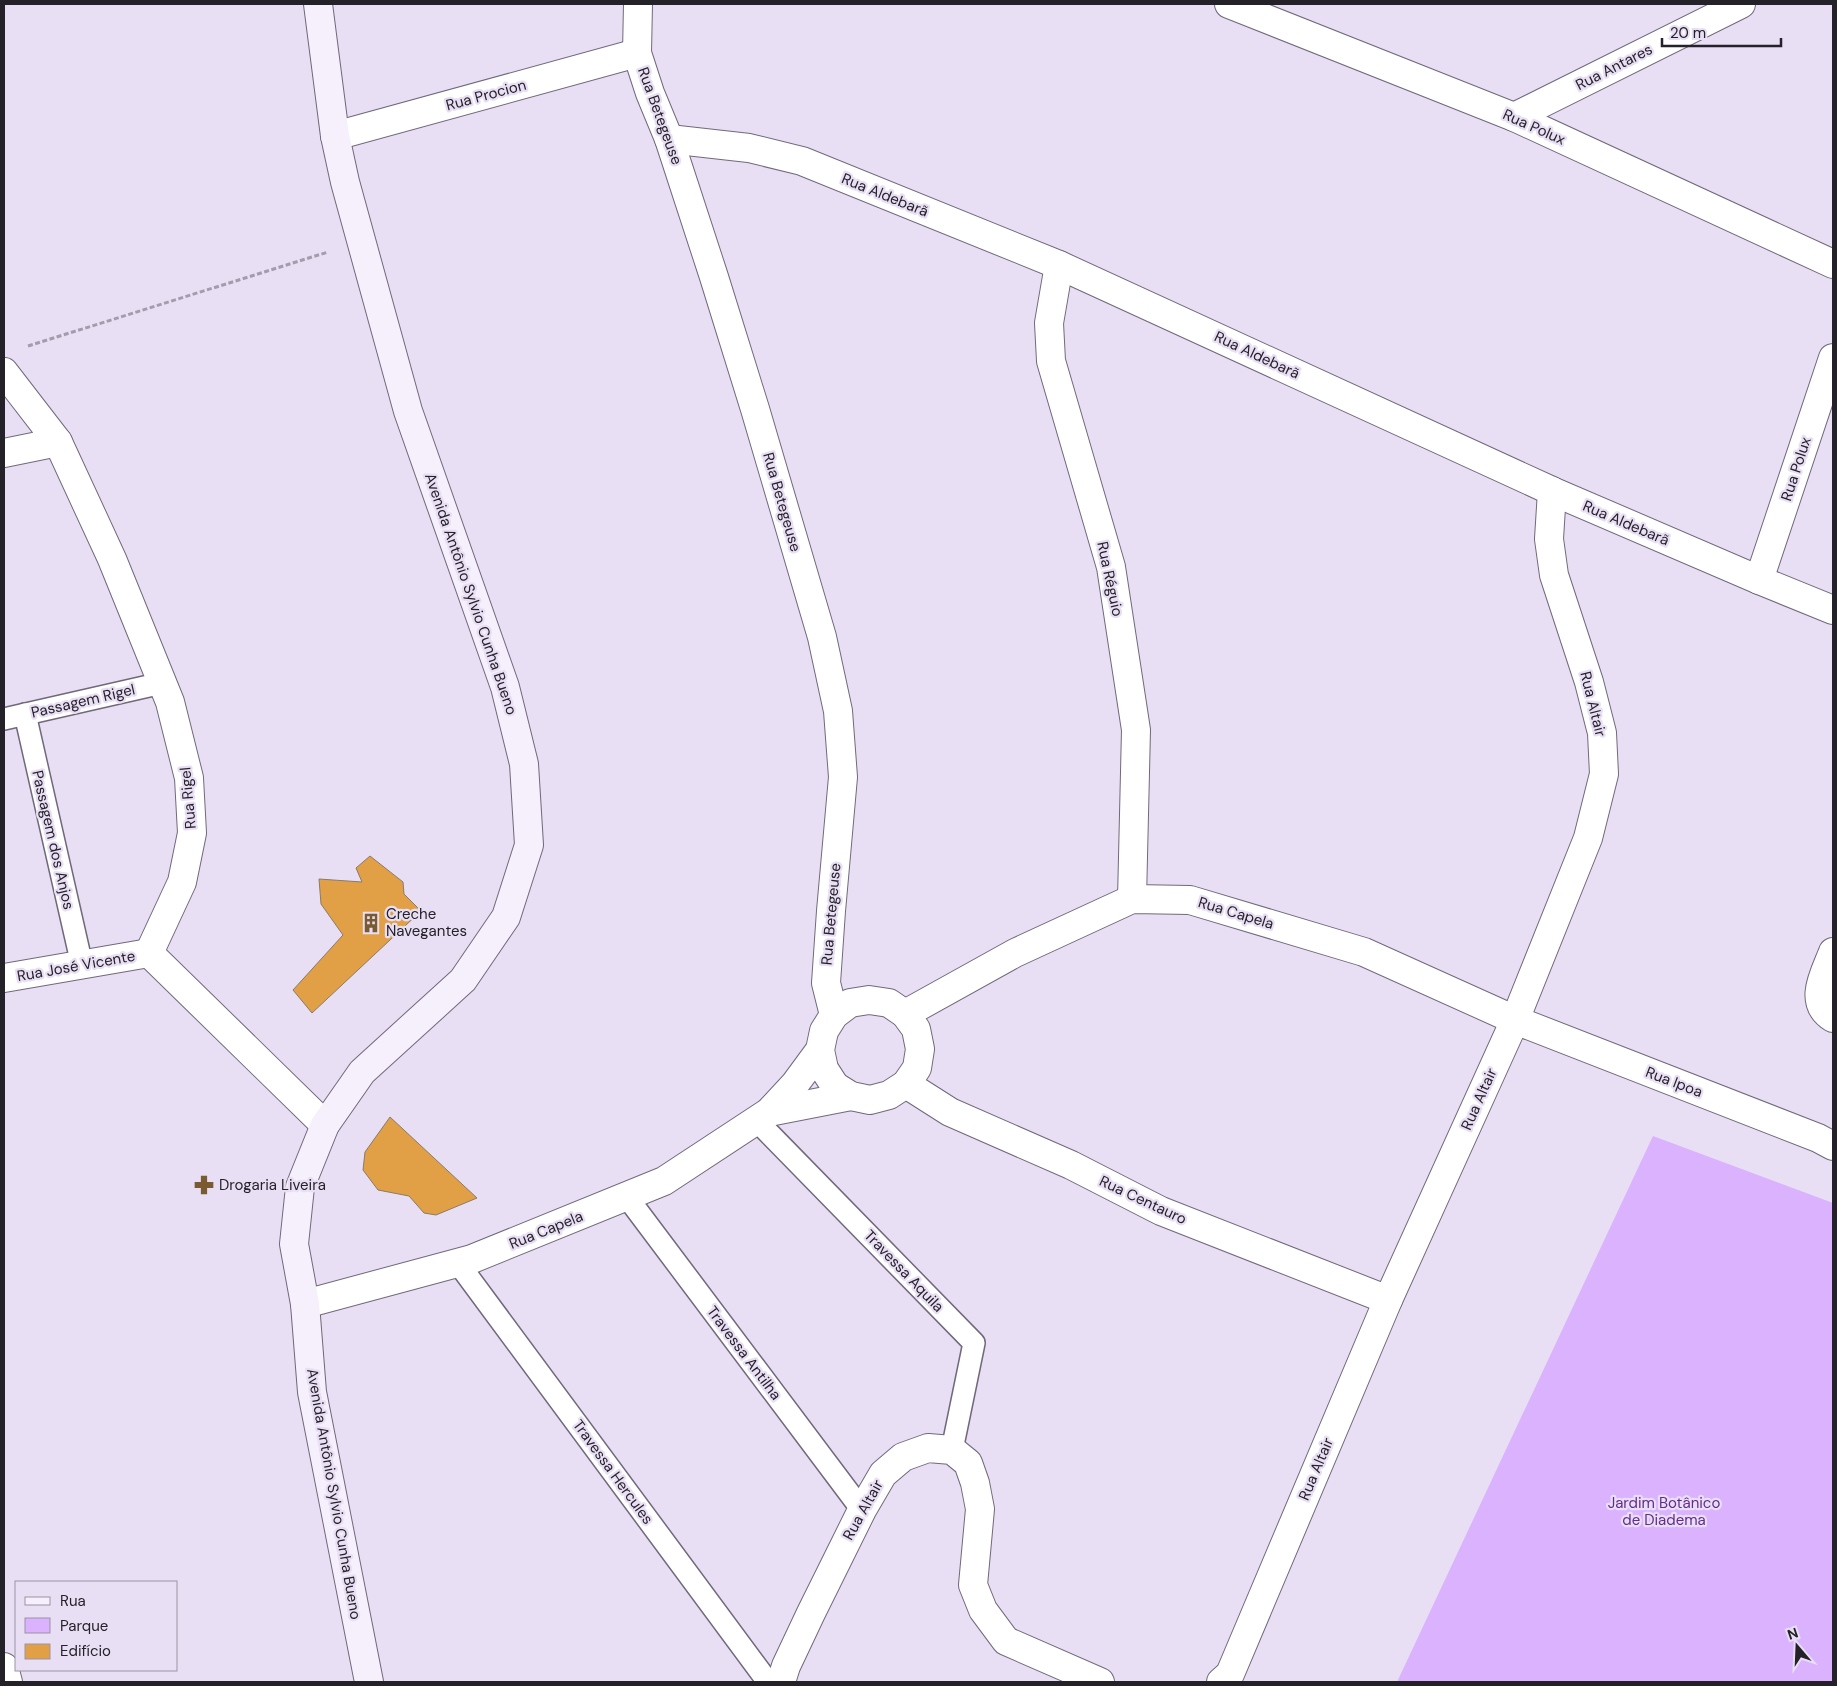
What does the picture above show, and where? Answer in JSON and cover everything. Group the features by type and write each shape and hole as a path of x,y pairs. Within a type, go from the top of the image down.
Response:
{"main road":[{"name":"Avenida Antônio Sylvio Cunha Bueno","path":"318,4 335,136 345,182 408,410 505,687 524,764 529,844 506,917 463,980 362,1072 326,1125 300,1187 294,1244 305,1304 312,1392 369,1682"}],"street":[{"name":"Rua Betegeuse","path":"638,4 637,53 650,93 669,138 758,419 822,638 838,711 843,777 830,911 826,983 834,1014"},
{"name":"Rua Polux","path":"1229,4 1514,117 1833,264"},
{"name":"Rua Antares","path":"1514,117 1741,4"},
{"name":"Rua Procion","path":"335,136 637,53"},
{"name":"Rua Aldebarã","path":"669,138 749,148 802,161 1059,264 1552,491 1833,610"},
{"name":"Rua Réguio","path":"1059,264 1049,323 1051,361 1111,567 1136,730 1132,899"},
{"name":"Rua Polux","path":"1759,580 1833,358"},
{"name":"Rua Rigel","path":"4,372 58,442 112,559 170,702 189,778 192,833 182,882 149,953"},
{"path":"4,453 58,442"},
{"name":"Rua Altair","path":"1221,1682 1230,1674 1388,1300 1515,1020 1588,838 1604,774 1602,732 1589,682 1554,575 1549,539 1552,491"},
{"name":"Rua Capela","path":"905,1014 1015,953 1132,899 1190,900 1364,952 1515,1020"},
{"path":"1833,952 1818,989 1820,1004 1827,1014 1833,1018"},
{"path":"149,953 326,1125"},
{"name":"Rua José Vicente","path":"4,978 149,953"},
{"path":"869,1000 889,1002 905,1014 916,1030 920,1049 917,1068 906,1084 890,1095 870,1100 851,1096 835,1086 824,1069 820,1050 824,1031 834,1014 850,1003 869,1000"},
{"name":"Rua Ipoa","path":"1515,1020 1818,1138 1833,1146"},
{"name":"Rua Capela","path":"305,1304 480,1256 664,1181 763,1116 796,1084 820,1050"},
{"name":"Rua Centauro","path":"906,1084 950,1112 1071,1165 1161,1211 1388,1300"},
{"name":"Rua Capela","path":"763,1116 851,1096"},
{"name":"Rua Altair","path":"781,1682 786,1666 862,1510 884,1474 903,1457 928,1448 952,1450"},
{"path":"952,1450 968,1464 975,1483 980,1509 973,1585 983,1610 1006,1641 1100,1682"},
{"path":"4,1667 8,1682"}],"lane":[{"name":"Passagem Rigel","path":"4,719 162,683"},
{"name":"Passagem dos Anjos","path":"25,714 82,965"},
{"name":"Travessa Aquila","path":"763,1116 974,1343 952,1450"},
{"name":"Travessa Antilha","path":"627,1197 862,1510"},
{"name":"Travessa Hercules","path":"458,1263 768,1682"}],"path":[{"path":"31,346 313,258"}],"green space":[{"name":"Jardim Botânico de Diadema","path":"1653,1136 1833,1203 1833,1682 1397,1682"}],"building":[{"name":"Creche Navegantes","path":"370,856 403,882 404,894 421,911 312,1013 293,990 343,935 321,904 319,879 362,882 356,868"},
{"path":"390,1117 477,1198 436,1215 424,1213 409,1196 378,1190 363,1170 365,1152"}],"place":[{"name":"Creche Navegantes","path":"371,923"},
{"name":"Drogaria Liveira","path":"204,1185"}]}
